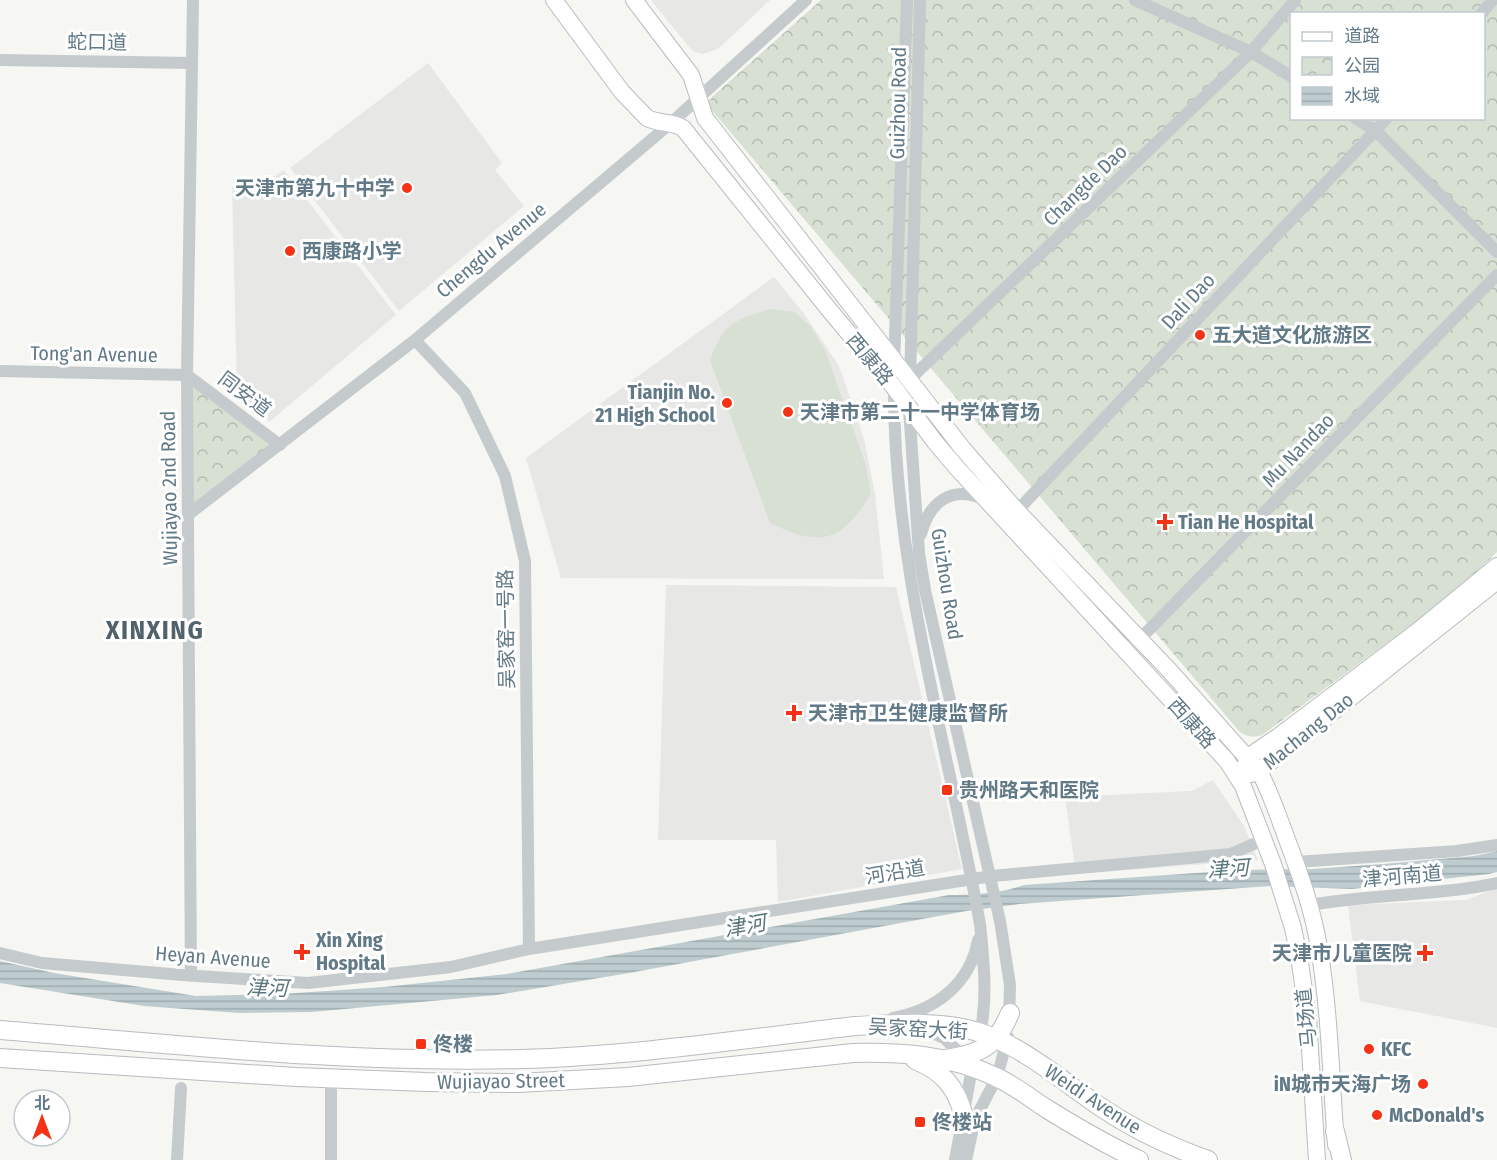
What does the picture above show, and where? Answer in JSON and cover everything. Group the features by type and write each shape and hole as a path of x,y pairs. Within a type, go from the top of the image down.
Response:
{"highway":[{"path":"971,1059 1003,1031 1010,1012"},
{"name":"吴家窑大街","path":"855,1026 914,1025 965,1028 994,1039"},
{"name":"Wujiayao Street","path":"0,1030 310,1054 421,1059 521,1059 622,1054 855,1026"},
{"name":"Weidi Avenue","path":"994,1039 1156,1139 1208,1160"},
{"path":"891,1052 923,1063 943,1076 956,1092 969,1118"},
{"name":"Wujiayao Street","path":"0,1058 331,1078 518,1083 628,1077 853,1053 891,1052 945,1059 971,1059 997,1077"},
{"name":"Weidi Avenue","path":"997,1077 1071,1124 1139,1160"},
{"path":"1332,1160 1335,1131"},
{"path":"1335,1131 1342,1160"}],"main road":[{"name":"西康路","path":"554,0 631,102 653,121 671,123 683,128 831,312 894,386 957,468 1224,734 1249,767"},
{"name":"西康路","path":"634,0 691,75 705,118 951,435 1134,645 1154,681 1227,761 1249,767"},
{"name":"Machang Dao","path":"1280,743 1497,566"},
{"name":"Machang Dao","path":"1249,767 1497,581"},
{"path":"1224,734 1248,745 1280,743 1276,782 1296,862"},
{"path":"1249,767 1267,786 1310,905 1324,982 1337,1160"},
{"name":"马场道","path":"1249,767 1265,839 1288,910 1299,957 1308,1017 1317,1160"},
{"path":"1315,1133 1321,1160"}],"street":[{"name":"Wujiayao 2nd Road","path":"191,976 187,375 193,0"},
{"name":"Chengdu Avenue","path":"189,514 415,340 671,123 806,0"},
{"name":"Guizhou Road","path":"907,0 894,359 896,464 904,540 914,601 980,924"},
{"name":"Guizhou Road","path":"920,0 909,408 919,553 931,621 992,876 1010,986 1010,1012"},
{"path":"1135,0 1251,52 1290,77"},
{"name":"Changde Dao","path":"894,386 900,386 910,380 1251,52 1295,0"},
{"path":"1483,12 1493,0"},
{"name":"蛇口道","path":"0,60 192,63"},
{"path":"1359,120 1376,131 1497,252"},
{"name":"Dali Dao","path":"1017,511 1385,120"},
{"name":"Mu Nandao","path":"1134,645 1497,275"},
{"name":"吴家窑一号路","path":"415,340 465,393 505,476 525,561 529,949"},
{"name":"Tong'an Avenue","path":"0,371 187,375"},
{"name":"同安道","path":"187,375 280,445"},
{"path":"919,553 926,520 933,509 944,499 960,493 977,496 990,502"},
{"name":"河沿道","path":"529,949 992,876 1231,854 1265,839"},
{"path":"1296,862 1445,852 1497,844"},
{"name":"津河南道","path":"1310,905 1413,896 1497,883"},
{"path":"855,1026 909,1015 928,1007 953,990 970,967 977,946 980,924"},
{"path":"955,1160 969,1118 997,1077 980,924"},
{"name":"Heyan Avenue","path":"0,953 42,963 308,983 452,967 529,949"},
{"path":"914,1025 944,1038 971,1059 966,1160"},
{"path":"331,1078 331,1160"},
{"path":"177,1160 181,1088"}],"shaded area":[{"path":"651,0 770,0 718,49 703,54 694,52 688,46"},
{"name":"天津市第九十中学","path":"428,63 502,163 495,170 524,206 399,311 290,168"},
{"name":"西康路小学","path":"284,170 396,315 269,422 237,389 232,187 261,185"},
{"name":"Tianjin No. 21 High School","path":"774,277 805,315 839,366 864,439 875,494 884,579 561,578 526,458"},
{"name":"天津市卫生健康监督所","path":"666,585 896,587 962,869 778,902 776,840 658,840"},
{"path":"1213,780 1244,826 1258,860 1076,874 1065,797 1191,791"},
{"name":"天津市儿童医院","path":"1497,888 1497,1028 1360,1001 1348,905 1466,900"}],"green space":[{"name":"五大道文化旅游区","path":"821,0 1497,0 1497,552 1455,593 1262,735 1250,736 1242,733 709,107 709,101"},
{"name":"天津市第二十一中学体育场","path":"770,309 795,312 810,326 825,350 866,465 871,494 850,522 840,531 829,536 804,536 770,523 710,360 720,338 731,325 738,320"},
{"path":"184,371 277,441 185,510"}],"water":[{"path":"1497,851 1497,872 1489,874 1352,889 1270,886 1019,904 966,911 497,995 312,1012 239,1013 144,1006 0,983 0,961 54,973 196,996 282,994 384,987 507,974 949,895 987,893 1024,885 1238,870 1312,869 1383,864 1474,856"}],"place":[{"name":"天津市第九十中学","path":"407,188"},
{"name":"西康路小学","path":"290,251"},
{"name":"五大道文化旅游区","path":"1200,335"},
{"name":"Tianjin No. 21 High School","path":"727,403"},
{"name":"天津市第二十一中学体育场","path":"788,412"},
{"name":"Tian He Hospital","path":"1165,522"},
{"name":"天津市卫生健康监督所","path":"794,713"},
{"name":"贵州路天和医院","path":"947,790"},
{"name":"Xin Xing Hospital","path":"302,952"},
{"name":"天津市儿童医院","path":"1425,953"},
{"name":"佟楼","path":"421,1044"},
{"name":"KFC","path":"1369,1049"},
{"name":"iN城市天海广场","path":"1423,1084"},
{"name":"McDonald's","path":"1377,1115"},
{"name":"佟楼站","path":"920,1122"}],"district":[{"name":"XINXING","path":"155,630"}],"water label":[{"name":"津河","path":"1228,869"},
{"name":"津河","path":"745,926"},
{"name":"津河","path":"267,988"}]}
